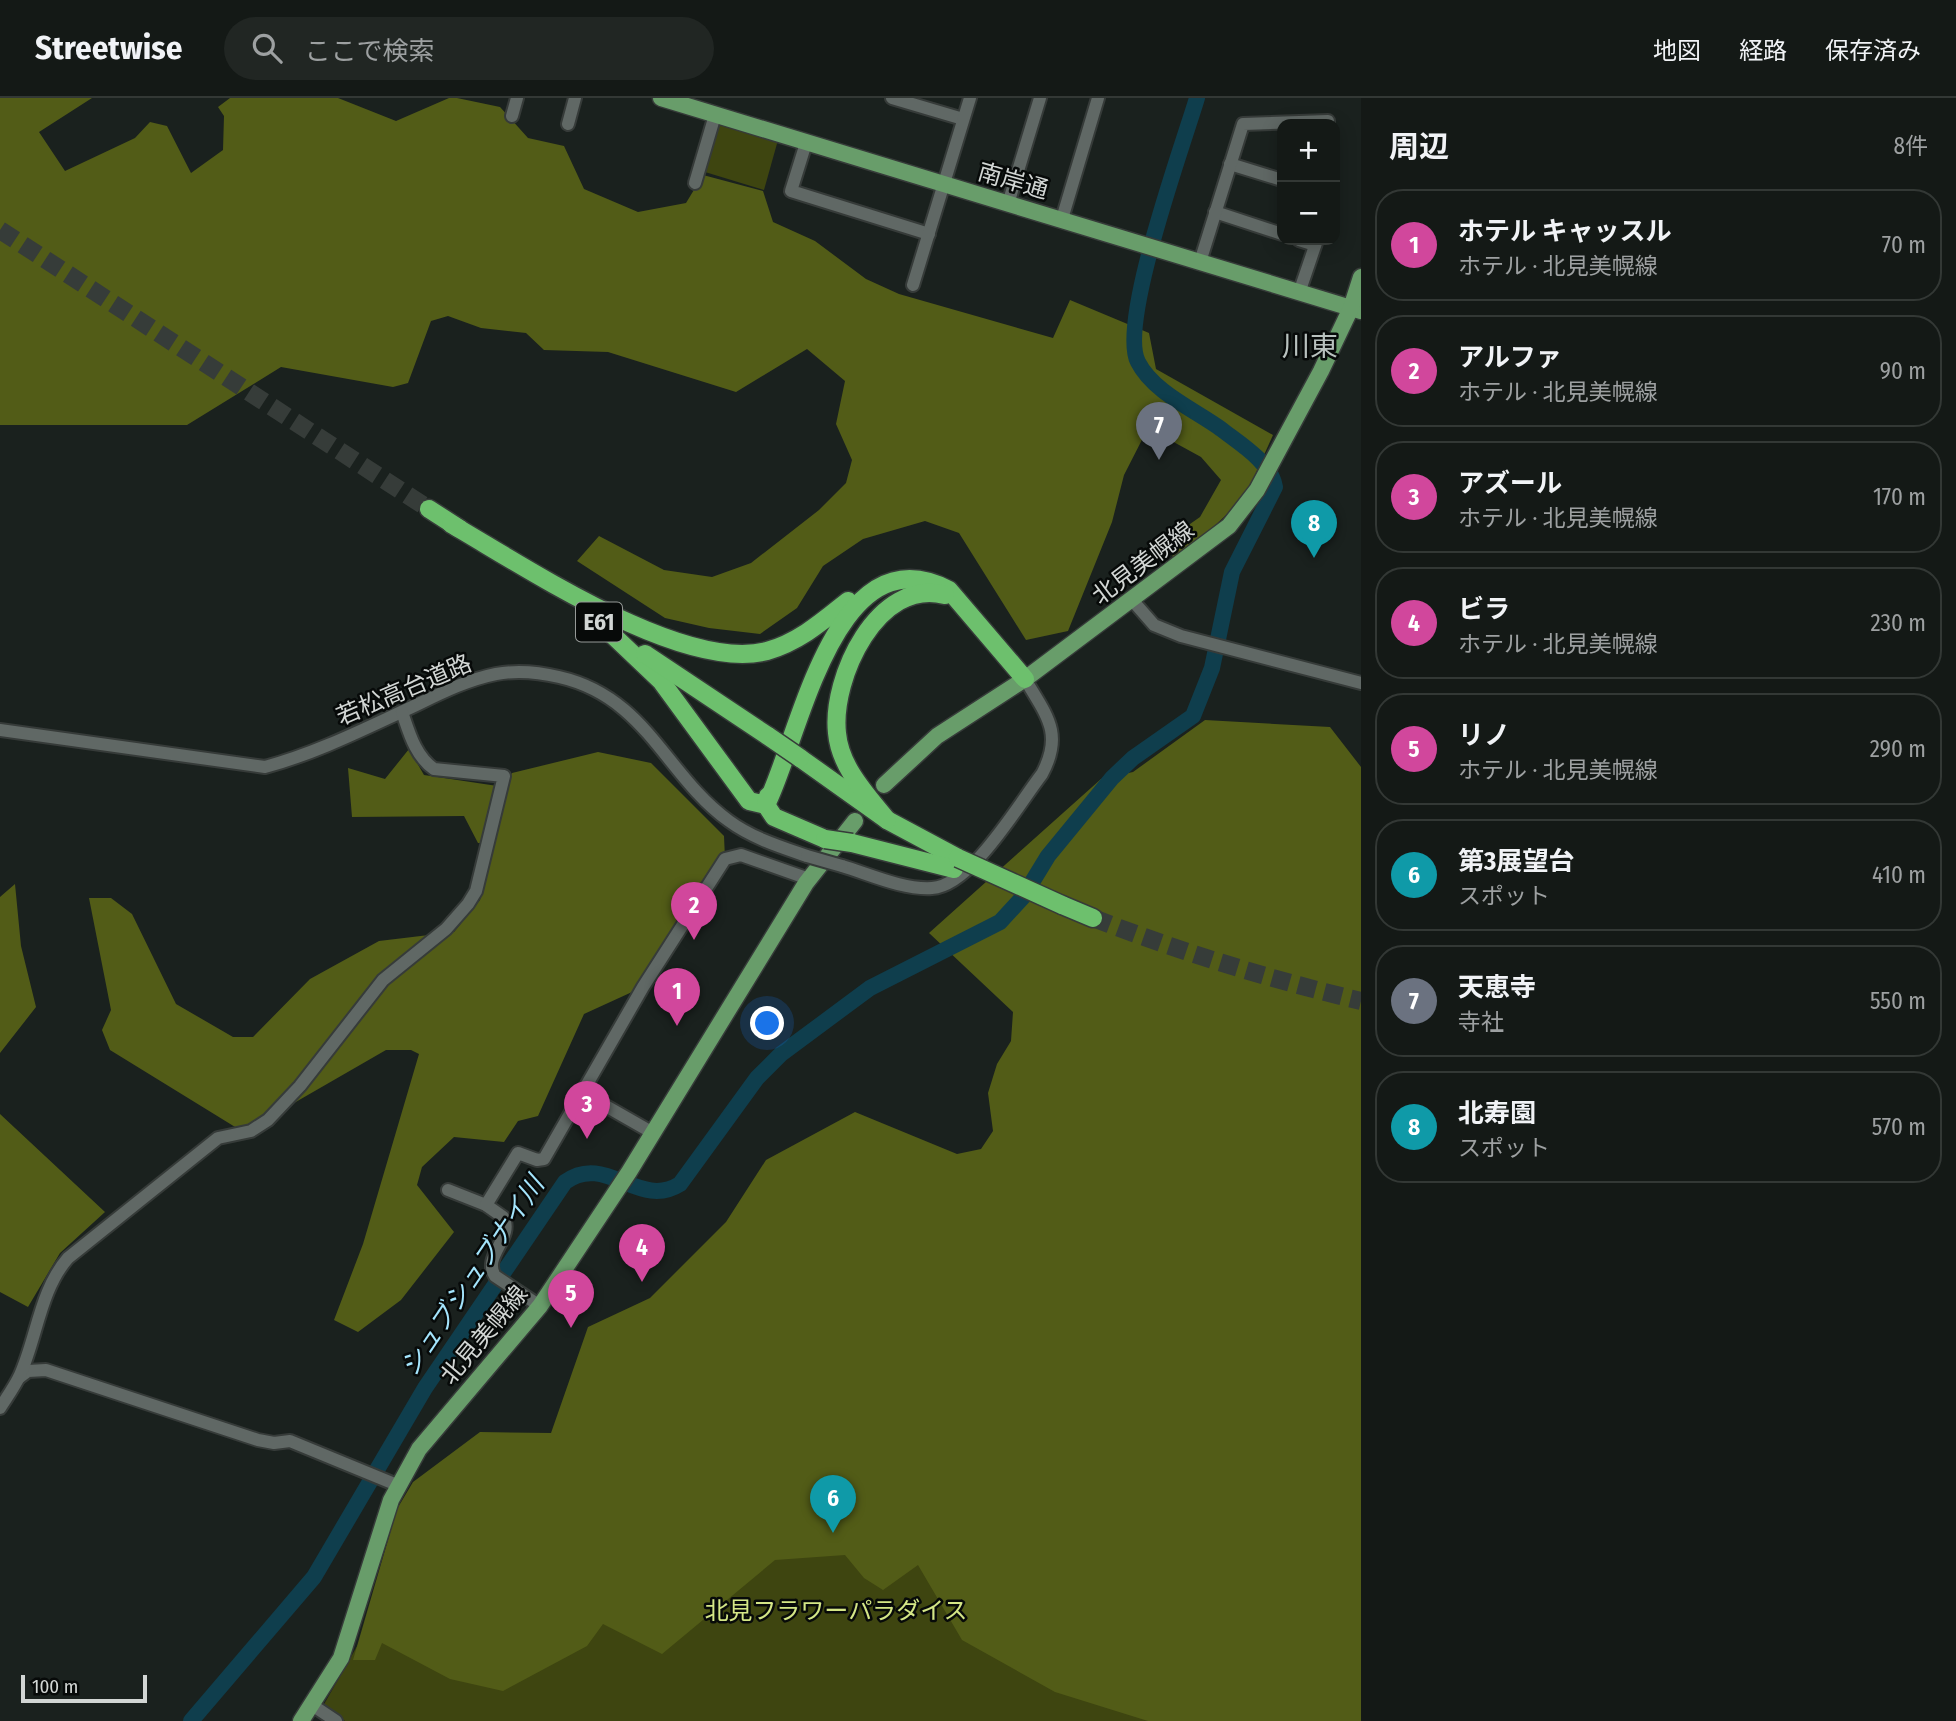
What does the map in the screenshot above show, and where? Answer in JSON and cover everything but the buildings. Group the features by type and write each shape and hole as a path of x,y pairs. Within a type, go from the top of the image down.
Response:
{"highway":[{"name":"E61","path":"429,509 768,736 887,820 956,863 1088,916"},
{"path":"451,524 617,618 715,652 737,654 767,651 804,636 870,582 886,573 913,568 938,573 966,591 1012,653 1025,679"},
{"path":"766,804 779,779 816,671 852,610 869,594 901,579 935,582 961,601 1005,659 1025,679"},
{"path":"887,820 853,776 842,756 837,732 843,684 868,630 886,608 901,598 924,593 941,594 961,601"},
{"path":"848,601 811,664 789,722 766,804 774,817 825,839 956,863"},
{"path":"599,622 661,681 749,801 766,804"}],"main road":[{"name":"南岸通","path":"661,98 697,103 715,115 1356,309"},
{"name":"北見美幌線","path":"884,785 937,736 1025,679 1133,601 1229,526 1257,490 1356,309 1361,277"},
{"name":"北見美幌線","path":"301,1721 341,1658 397,1485 419,1449 540,1306 629,1172 809,879 855,821"}],"street":[{"path":"512,116 517,98"},
{"path":"568,124 575,98"},
{"path":"895,98 963,119"},
{"path":"913,285 970,98"},
{"path":"1008,204 1040,98"},
{"path":"1062,219 1098,98"},
{"path":"695,183 715,115"},
{"path":"1200,262 1243,124 1277,123"},
{"path":"806,143 791,191 929,234"},
{"path":"1230,164 1277,178"},
{"path":"1215,212 1277,232"},
{"path":"1299,293 1315,245"},
{"path":"1133,601 1154,625 1210,645 1361,683"},
{"name":"若松高台道路","path":"0,730 265,767 297,759 462,684 496,674 525,670 583,682 614,700 642,726 729,821 771,843 807,856 920,888 943,886 965,874 1042,774 1050,759 1055,741 1050,720 1025,679"},
{"path":"0,1408 20,1377 50,1288 58,1269 68,1258 218,1138 251,1131 268,1121 300,1086 383,980 446,929 476,891 504,776 434,769 425,763 413,742 402,712"},
{"path":"486,1205 518,1153 537,1160 544,1159 643,987 724,859 741,855 809,879"},
{"path":"583,1093 653,1133"},
{"path":"448,1190 486,1205 506,1222 491,1264 500,1280 540,1306"},
{"path":"20,1377 28,1371 46,1370 258,1440 274,1443 290,1441 330,1460 397,1485"},
{"path":"312,1705 336,1721"}],"green space":[{"path":"0,98 92,98 39,132 65,171 135,138 150,122 167,126 191,173 223,150 224,116 218,107 230,98 338,98 396,121 449,98 500,107 528,138 564,146 584,189 638,212 686,203 703,175 763,191 773,222 815,241 866,279 899,294 1053,338 1070,300 1149,333 1156,369 1273,435 1245,497 1206,534 1172,558 1180,531 1200,517 1221,480 1201,457 1148,428 1124,475 1112,522 1068,631 1026,640 959,533 925,521 863,539 823,566 797,608 760,634 709,628 665,618 577,561 599,536 664,570 712,577 751,563 819,510 846,483 852,460 836,424 845,381 807,349 736,392 608,352 544,350 526,333 481,328 448,316 431,321 408,383 393,387 281,367 187,425 0,425"},
{"path":"718,120 778,140 764,190 705,172"},
{"path":"1205,720 1330,727 1361,767 1361,1721 1148,1721 1055,1692 962,1640 918,1565 883,1590 864,1578 845,1555 775,1560 662,1654 603,1624 587,1646 503,1691 450,1679 382,1643 375,1660 353,1660 397,1509 413,1482 480,1432 551,1433 588,1327 650,1298 726,1222 766,1160 855,1112 957,1154 981,1149 993,1131 988,1093 997,1064 1011,1041 1013,1012 929,933 1101,779 1133,772"},
{"path":"409,749 424,775 504,787 512,773 598,752 651,763 724,836 725,859 643,987 584,1014 538,1116 518,1121 504,1142 454,1137 422,1167 417,1185 454,1232 401,1300 358,1332 334,1320 363,1244 419,1054 411,1050 386,1050 261,1122 240,1130 110,1050 102,1030 111,1010 89,898 111,898 132,914 176,1004 233,1037 253,1037 310,979 379,941 454,932 480,900 492,843 478,843 464,816 352,817 348,768 385,779"},
{"path":"15,884 21,946 36,1007 0,1053 0,897"},
{"path":"0,1114 105,1212 60,1253 28,1307 0,1292"},
{"name":"北見フラワーパラダイス","path":"810,1491 1253,1721 345,1721 323,1706 364,1634"}],"waterway":[{"name":"シュブシュブナイ川","path":"191,1721 314,1577 425,1388 565,1182 580,1175 594,1173 650,1190 665,1190 680,1184 757,1078 781,1054 870,988 1000,922 1023,897 1048,856 1112,778 1133,758 1193,716 1212,668 1232,572 1275,487 1261,461 1221,429 1175,400 1145,373 1138,362 1134,342 1144,274 1197,98"}],"tunnel":[{"path":"0,230 429,509"},
{"path":"1093,918 1226,964 1361,1001"}],"place":[{"name":"天恵寺","path":"1159,460"},
{"name":"北寿園","path":"1314,558"},
{"name":"アルファ","path":"694,940"},
{"name":"ホテル キャッスル","path":"677,1026"},
{"name":"アズール","path":"587,1139"},
{"name":"ビラ","path":"642,1282"},
{"name":"リノ","path":"571,1328"},
{"name":"第3展望台","path":"833,1533"}],"district":[{"name":"川東","path":"1310,346"}]}
